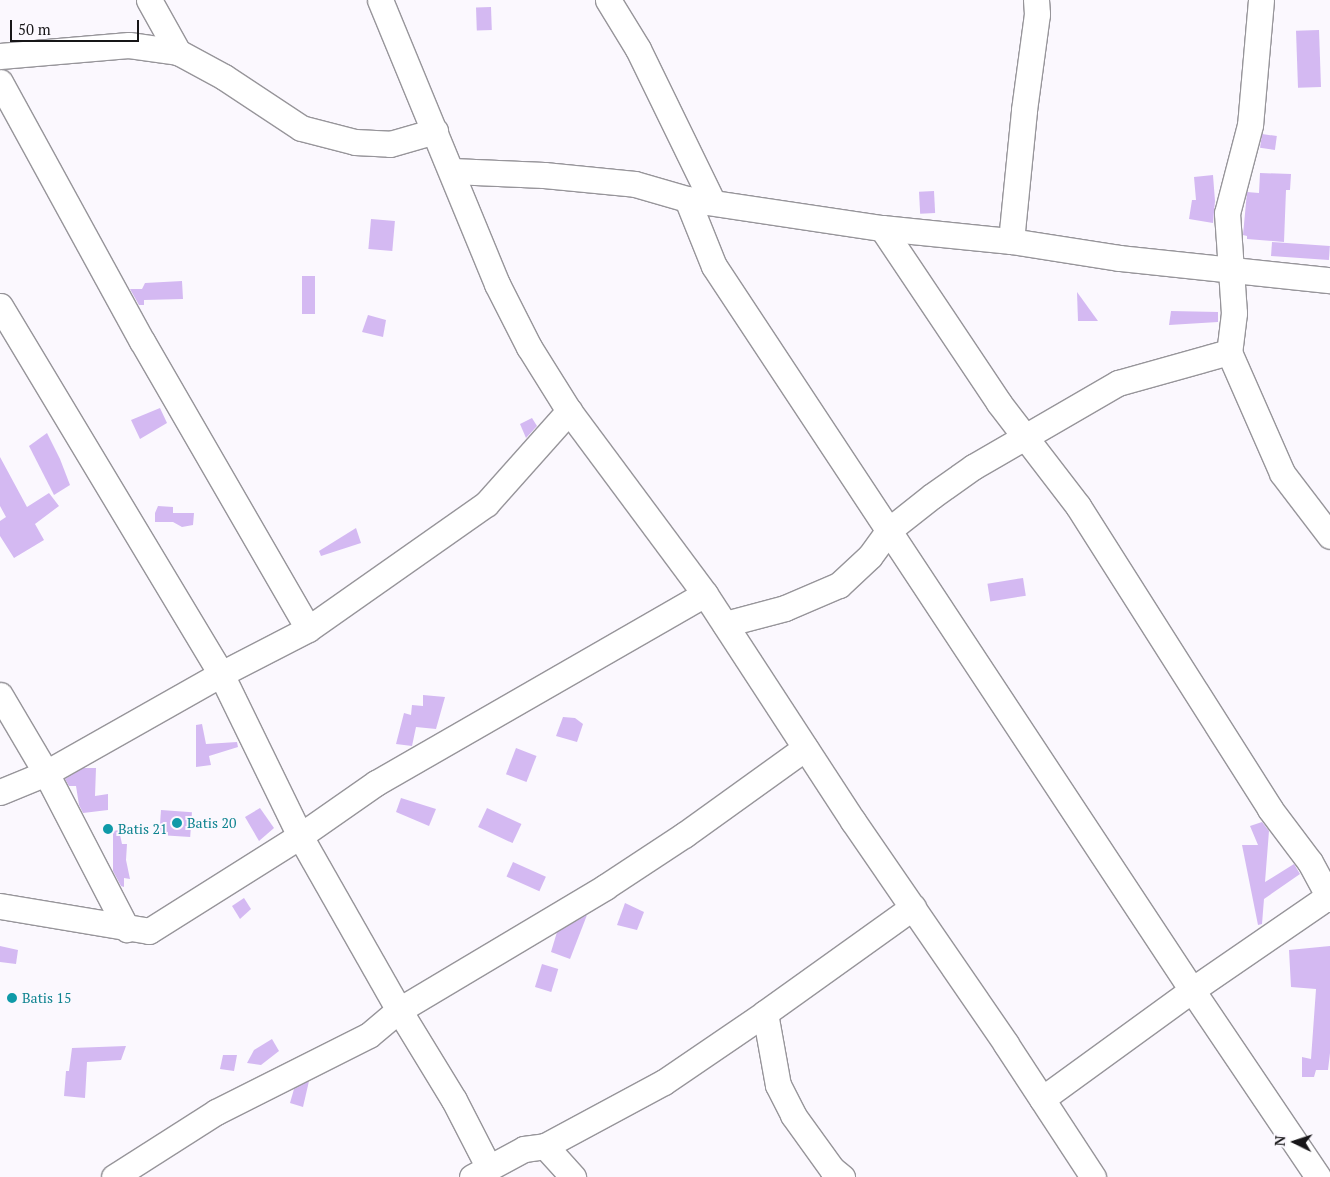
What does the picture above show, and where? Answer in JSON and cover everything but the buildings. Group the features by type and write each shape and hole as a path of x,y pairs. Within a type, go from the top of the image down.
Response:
{"street":[{"path":"148,0 178,52"},
{"path":"380,0 497,284 529,347 569,411 705,594 805,748 1042,1098 1092,1177"},
{"path":"608,0 638,49 712,201"},
{"path":"1011,241 1024,110 1037,14 1036,0"},
{"path":"1261,0 1250,125 1226,213 1229,270 1234,313 1229,352 1282,473 1330,536"},
{"path":"0,56 129,45 178,52 224,77 301,128 355,142 390,144 435,131"},
{"path":"1,86 142,342 308,628"},
{"path":"452,171 544,175 635,184 687,199 712,201 882,228 1011,241 1119,258 1330,280"},
{"path":"687,199 714,266 1192,990 1318,1177"},
{"path":"882,228 999,403 1078,506 1270,809 1310,862 1329,897 1192,990 1042,1098"},
{"path":"0,306 221,674 300,836 399,1010 454,1100 480,1172 524,1149 545,1146 664,1082 765,1013 913,907"},
{"path":"725,624 785,608 839,585 870,556 889,530 973,467 1118,383 1229,352"},
{"path":"0,792 46,773 221,674 308,628 486,504 569,411"},
{"path":"0,906 127,929 149,931 300,836 384,778 705,594"},
{"path":"0,695 46,773 127,929"},
{"path":"114,1177 216,1112 369,1035 399,1010 605,887 684,835 805,748"},
{"path":"765,1013 778,1085 793,1114 832,1169 842,1177"},
{"path":"545,1146 573,1177"}],"place":[{"name":"Batis 20","path":"177,823"},
{"name":"Batis 21","path":"108,829"},
{"name":"Batis 15","path":"12,998"}]}
